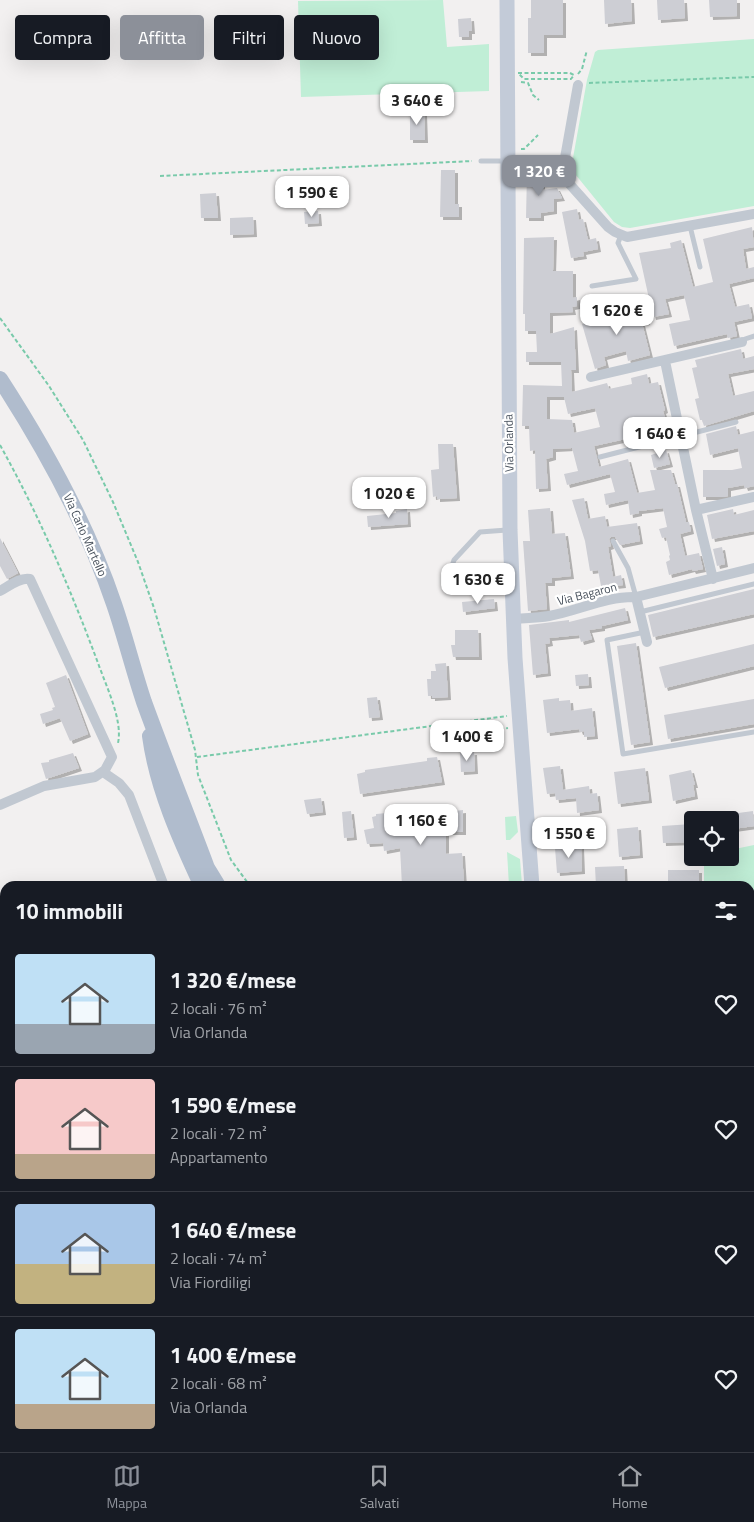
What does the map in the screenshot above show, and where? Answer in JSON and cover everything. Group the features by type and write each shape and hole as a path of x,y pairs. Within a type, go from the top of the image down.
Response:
{"main road":[{"name":"Via Orlanda","path":"508,0 510,530 520,720 532,881"},
{"name":"Via Carlo Martello","path":"0,379 28,422 80,520 114,604 145,702 208,868 215,881"},
{"name":"Via Carlo Martello","path":"145,702 152,754 184,846 200,881"}],"street":[{"path":"558,170 565,158 576,80"},
{"path":"509,161 546,165 558,170 602,221 621,235 634,237 754,214"},
{"path":"591,377 742,342"},
{"path":"666,361 696,510 713,578"},
{"path":"696,510 754,497"},
{"name":"Via Bagaron","path":"514,619 549,616 590,604 625,597 636,597 754,568"},
{"path":"0,591 20,580 30,579 112,757 103,772 95,777 44,786 0,805"},
{"name":"Via Bagaron","path":"636,597 646,637"},
{"path":"103,772 119,783 129,795 162,881"}],"lane":[{"path":"481,161 509,161"},
{"path":"690,226 700,267"},
{"path":"592,286 636,279 618,243 621,235"},
{"path":"742,342 754,336"},
{"path":"600,457 736,422"},
{"path":"446,584 454,560 480,532 510,530"},
{"name":"Via Bagaron","path":"613,541 628,568 636,597"},
{"path":"640,612 754,584"},
{"path":"646,637 607,640 623,754 754,732"}],"path":[{"path":"576,80 582,69 587,50"},
{"path":"576,80 570,73 518,73 524,79 571,79 576,80 599,82 754,78"},
{"path":"518,81 528,84 533,95 539,100"},
{"path":"518,149 524,149 538,134"},
{"path":"160,176 481,161"},
{"path":"0,318 45,381 83,440 113,502 138,562 154,608 196,757 198,775 231,860 246,881"},
{"path":"0,445 40,521 78,610 108,691 118,724 119,735 112,757"},
{"path":"196,757 520,720"},
{"path":"455,738 520,720"}],"green space":[{"path":"443,0 447,47 489,44 489,91 301,97 300,60 379,60 379,15 298,15 298,1"},
{"path":"754,39 754,206 630,228 622,227 614,222 571,169 587,80 595,52 598,50"},
{"path":"516,816 518,832 510,840 506,840 505,817"},
{"path":"754,845 754,881 704,881 704,866 739,866 739,848"},
{"path":"507,852 520,859 522,881 509,881"}],"building":[{"path":"531,0 563,0 563,35 544,35 544,53 528,53 528,18 531,18"},
{"path":"604,0 631,0 632,21 605,24"},
{"path":"657,0 684,0 685,18 658,20"},
{"path":"709,0 737,0 737,16 710,17"},
{"path":"471,18 472,31 469,31 469,37 459,37 458,19"},
{"path":"424,112 425,140 410,140 410,113"},
{"path":"441,170 455,170 455,204 459,204 459,217 440,217"},
{"path":"527,173 539,173 539,181 542,181 542,190 557,188 562,198 554,199 554,211 541,213 541,218 526,218"},
{"path":"216,193 218,218 201,218 200,194"},
{"path":"577,209 579,220 583,219 588,240 596,238 598,249 583,252 584,256 571,258 562,212"},
{"path":"318,211 319,223 305,224 304,212"},
{"path":"253,217 254,234 230,235 230,218"},
{"path":"752,227 754,247 743,249 746,269 754,267 754,278 729,284 735,307 749,304 752,318 734,322 737,336 728,338 727,334 674,346 669,324 690,320 684,295 665,299 669,314 653,317 639,253 671,248 670,243 681,240 693,287 713,282 703,239"},
{"path":"554,237 553,271 573,271 573,298 577,297 577,306 572,307 573,312 550,313 550,334 574,327 576,370 571,370 572,392 607,383 609,389 632,384 631,378 647,374 649,384 658,382 667,425 639,433 639,436 594,446 599,467 628,459 637,493 655,490 650,470 671,470 675,484 677,484 686,522 689,522 691,531 680,534 685,556 699,553 703,569 693,571 692,569 669,575 666,562 670,560 670,555 666,537 662,538 659,529 667,527 663,508 639,511 639,513 630,515 628,500 606,505 604,494 615,492 610,474 567,485 564,474 578,471 572,448 553,449 553,457 546,459 548,488 536,489 535,450 530,451 529,426 522,426 523,385 562,386 561,362 526,362 526,352 537,352 536,331 525,331 525,314 523,314 524,238","holes":["547,397 564,397 568,414 595,408 600,427 574,433 572,420 547,419"]},
{"path":"625,299 626,309 617,310 615,300"},
{"path":"629,308 631,314 645,310 647,322 642,323 650,355 628,361 626,351 604,357 606,365 595,369 582,324"},
{"path":"741,349 743,359 754,356 754,369 728,374 733,396 754,391 754,411 704,426 702,420 700,420 695,399 699,398 692,368 697,367 695,360"},
{"path":"736,426 738,435 754,431 754,486 745,488 744,485 728,488 728,496 703,497 703,470 742,468 738,448 710,455 706,434"},
{"path":"438,444 453,444 457,498 437,499 437,496 433,497 431,470 439,469"},
{"path":"666,450 670,464 654,468 651,455"},
{"path":"584,498 588,519 605,516 607,527 637,523 640,541 620,545 615,537 609,539 611,546 608,547 613,577 621,575 623,585 614,586 615,588 602,591 598,570 590,571 585,541 572,500"},
{"path":"550,508 552,534 565,533 571,576 552,578 552,583 545,583 547,609 528,611 523,541 530,541 528,510"},
{"path":"407,509 408,524 368,527 367,516 396,513 396,511"},
{"path":"733,509 734,515 754,510 754,531 712,539 707,515"},
{"path":"0,538 18,573 7,579 0,566"},
{"path":"722,547 725,564 717,566 713,549"},
{"path":"754,589 754,614 653,637 648,615"},
{"path":"494,599 495,608 463,612 462,602"},
{"path":"625,608 628,620 589,630 592,639 581,642 579,635 549,638 550,643 545,644 548,673 533,675 529,625 569,620 569,622"},
{"path":"455,630 478,630 479,657 453,657 451,645 455,645"},
{"path":"636,643 650,742 631,745 617,646"},
{"path":"754,644 754,666 665,688 659,667"},
{"path":"446,663 448,697 432,698 432,696 428,696 427,679 431,679 431,671 436,671 435,664"},
{"path":"588,674 589,685 576,686 575,675"},
{"path":"66,675 88,734 70,741 60,718 43,724 40,714 53,710 52,708 55,707 46,683"},
{"path":"377,697 380,717 369,718 367,698"},
{"path":"559,698 559,701 570,700 571,711 592,708 595,736 584,737 584,731 580,732 579,729 547,733 543,700"},
{"path":"754,699 754,724 668,739 664,715"},
{"path":"474,752 475,771 461,772 460,753"},
{"path":"73,753 79,768 46,779 41,763"},
{"path":"437,757 442,782 360,794 357,774 365,772 365,770 427,761 427,758"},
{"path":"560,766 563,790 589,786 590,794 597,793 599,810 577,813 576,798 556,800 555,793 547,794 543,768"},
{"path":"645,768 649,800 618,804 614,772"},
{"path":"691,770 695,785 693,785 695,796 673,801 669,775"},
{"path":"321,798 323,812 307,814 304,800"},
{"path":"463,810 463,832 446,832 446,854 462,853 464,881 402,881 400,848 384,851 383,843 367,844 364,830 374,828 372,817 376,816 376,814 398,812 399,817"},
{"path":"351,811 354,837 344,838 342,812"},
{"path":"753,811 754,826 739,828 739,813"},
{"path":"684,825 684,842 663,843 662,826"},
{"path":"638,827 640,855 619,857 617,829"},
{"path":"581,846 582,871 557,873 555,848"},
{"path":"624,866 625,881 596,881 595,867"},
{"path":"668,870 699,870 699,881 668,881"}]}
